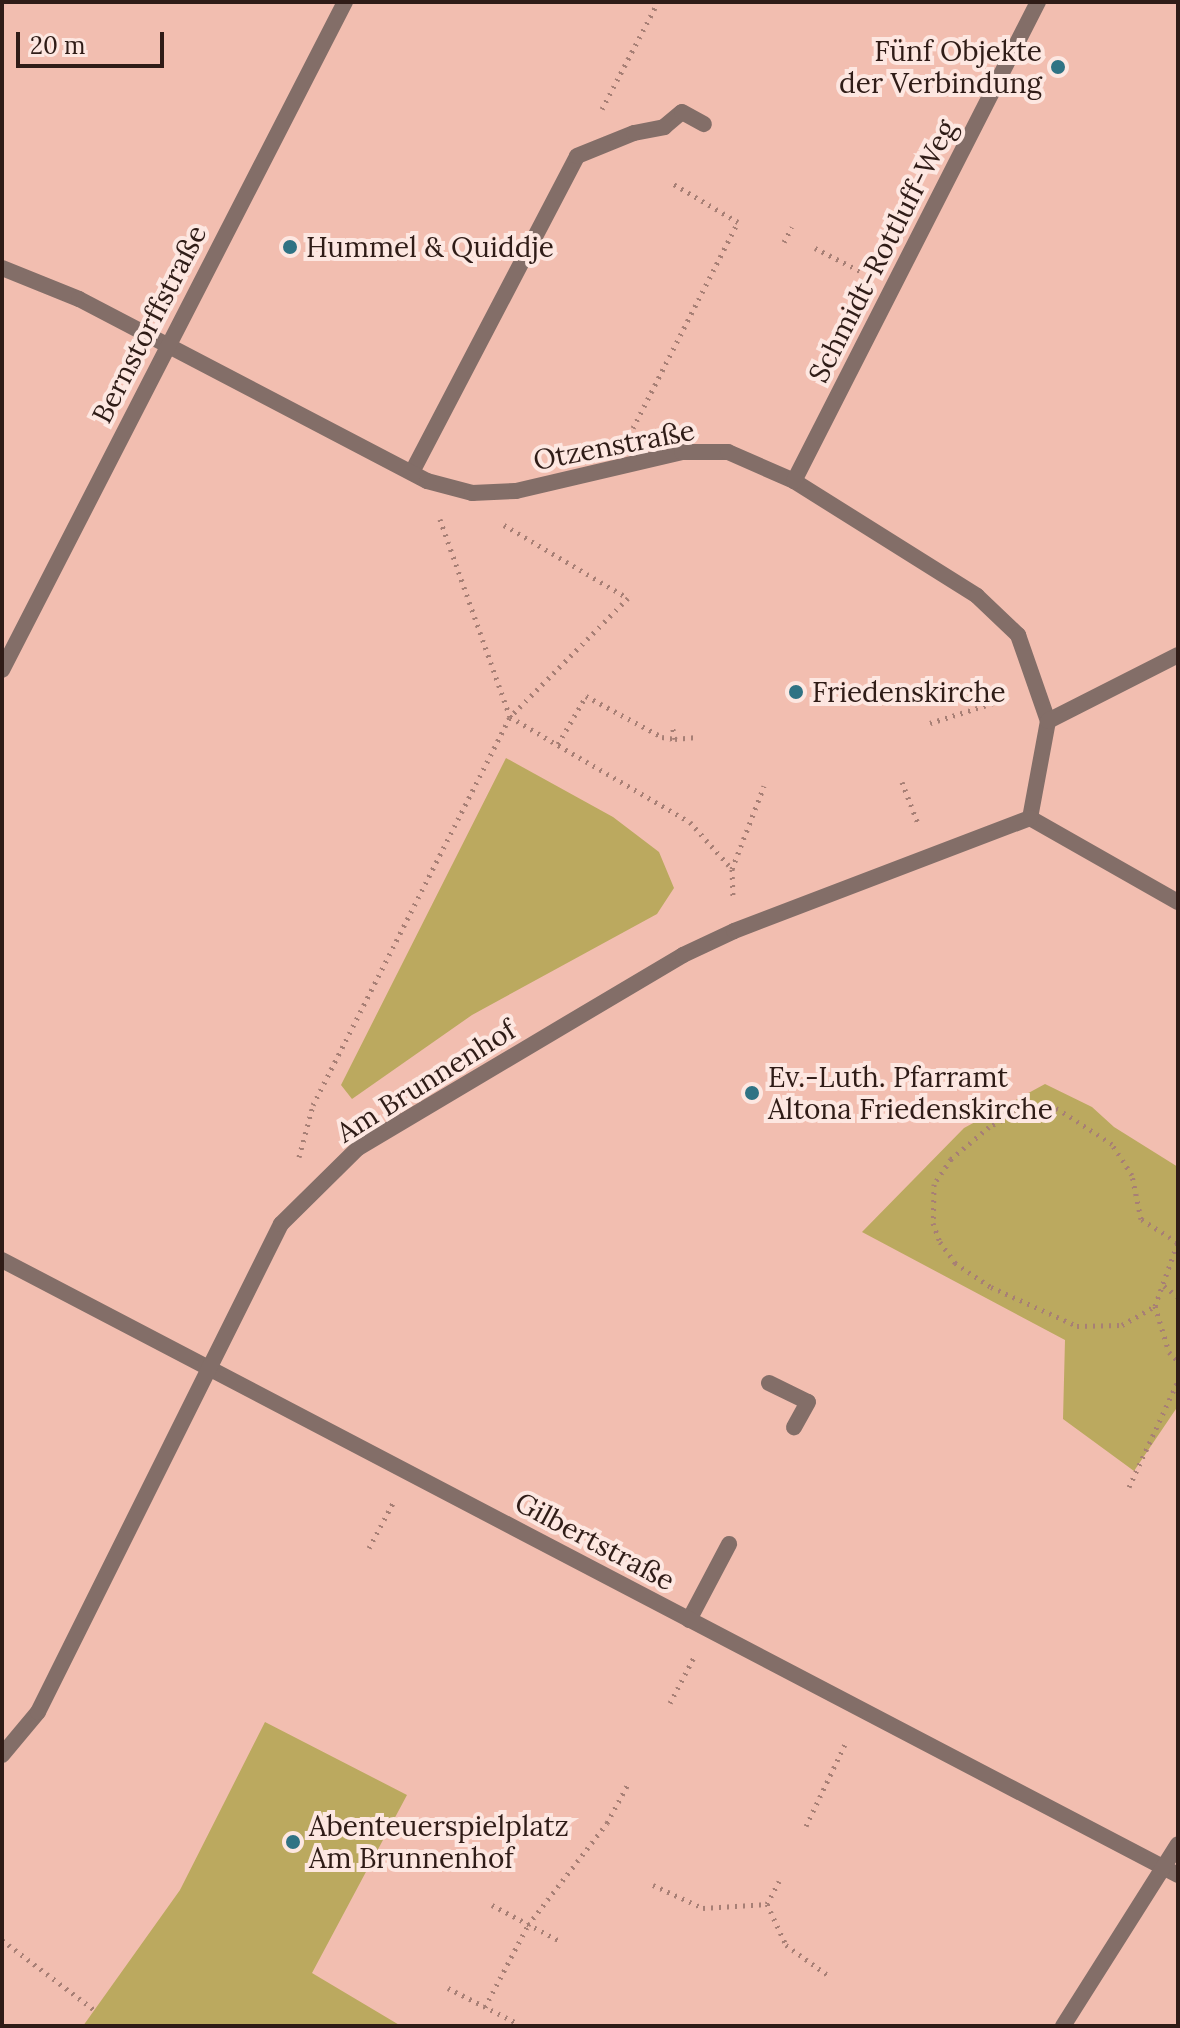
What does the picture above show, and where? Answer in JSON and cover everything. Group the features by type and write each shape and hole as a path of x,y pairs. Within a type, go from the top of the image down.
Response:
{"street":[{"name":"Bernstorffstraße","path":"2,670 345,2"},
{"name":"Schmidt-Rottluff-Weg","path":"794,481 1038,2"},
{"path":"419,476 577,156 634,133 664,127 682,112 704,124"},
{"name":"Otzenstraße","path":"2,268 79,299 419,476 472,493 516,491 682,452 728,452 794,481 977,596 1018,635 1048,721"},
{"path":"1178,655 1048,721 1030,818 1178,902"},
{"name":"Am Brunnenhof","path":"2,1755 38,1712 281,1224 358,1148 683,955 734,931 1030,818"},
{"name":"Gilbertstraße","path":"2,1260 1170,1872"},
{"path":"769,1383 808,1402 794,1427"},
{"path":"689,1620 729,1544"},
{"path":"1063,2026 1170,1872 1178,1844"}],"path":[{"path":"597,119 658,2"},
{"path":"613,468 738,222 670,182"},
{"path":"784,242 792,227"},
{"path":"815,248 894,287"},
{"path":"419,476 510,717 690,822 732,869"},
{"path":"297,1164 313,1105 510,717 628,598 494,520"},
{"path":"930,723 1037,690"},
{"path":"558,744 586,696 662,737 697,737"},
{"path":"672,725 675,739"},
{"path":"902,782 913,811"},
{"path":"734,931 732,869 764,786"},
{"path":"1048,1106 1058,1109 1112,1144 1132,1175 1141,1219 1178,1242 1164,1286 1155,1306 1122,1325 1077,1326 991,1287 955,1263 940,1242 933,1223 934,1184 951,1159 989,1127 1016,1113 1048,1106"},
{"path":"1164,1286 1178,1297"},
{"path":"1155,1306 1169,1352 1178,1361"},
{"path":"1129,1487 1178,1381"},
{"path":"369,1548 409,1472"},
{"path":"670,1703 708,1630"},
{"path":"806,1826 862,1711"},
{"path":"485,2007 528,1925 607,1823 628,1784"},
{"path":"767,1904 779,1881"},
{"path":"653,1885 703,1908 767,1904"},
{"path":"767,1904 786,1945 829,1976"},
{"path":"492,1905 558,1940"},
{"path":"2,1940 96,2011"},
{"path":"448,1988 515,2022"}],"shaded area":[{"path":"506,758 613,817 659,852 674,888 657,914 472,1015 352,1099 341,1085"},
{"path":"1045,1084 1092,1107 1114,1127 1178,1167 1178,1406 1134,1471 1063,1419 1065,1340 862,1232 964,1128"},
{"name":"Abenteuerspielplatz Am Brunnenhof","path":"265,1722 407,1795 312,1973 401,2026 83,2026 180,1890"}],"place":[{"name":"Fünf Objekte der Verbindung","path":"1058,67"},
{"name":"Hummel & Quiddje","path":"290,247"},
{"name":"Friedenskirche","path":"796,692"},
{"name":"Ev.-Luth. Pfarramt Altona Friedenskirche","path":"752,1093"},
{"name":"Abenteuerspielplatz Am Brunnenhof","path":"293,1842"}]}
